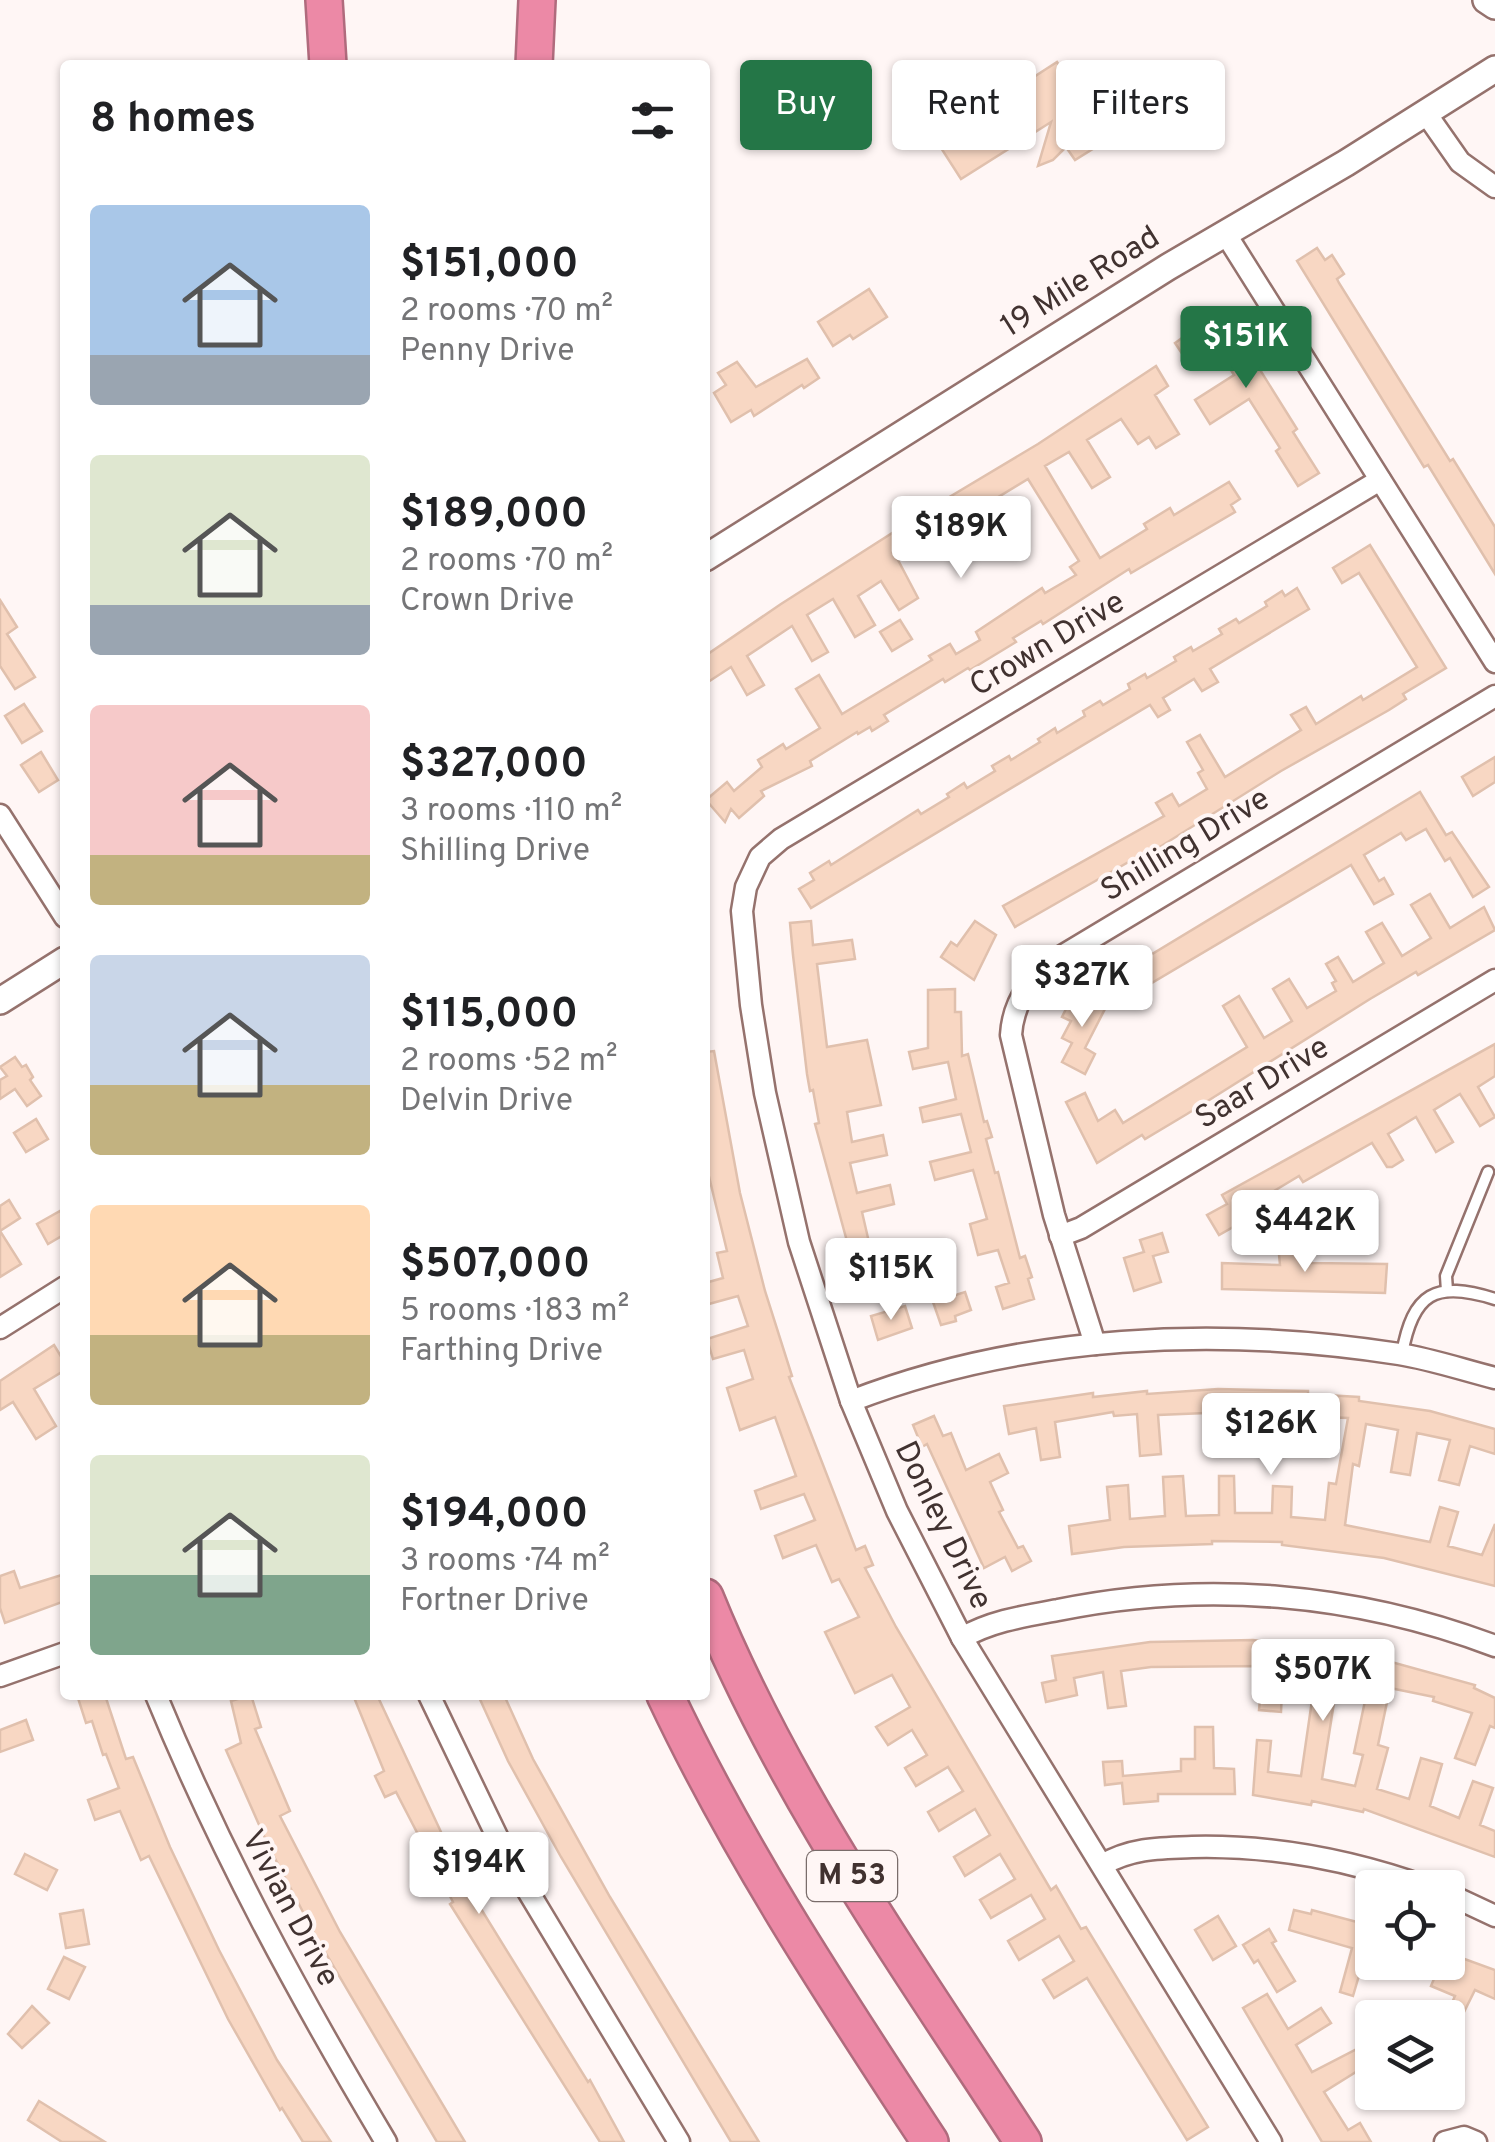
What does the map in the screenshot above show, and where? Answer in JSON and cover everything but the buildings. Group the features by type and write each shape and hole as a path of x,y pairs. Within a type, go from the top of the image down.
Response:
{"highway":[{"path":"324,0 328,60"},
{"path":"534,60 536,0"},
{"name":"M 53","path":"710,1607 780,1753 822,1825 1023,2142"},
{"name":"M 53","path":"667,1700 712,1790 769,1890 930,2142"}],"street":[{"path":"1486,0 1495,6"},
{"name":"19 Mile Road","path":"710,555 1495,68"},
{"path":"1426,112 1460,162 1495,187"},
{"path":"1225,234 1495,662"},
{"name":"Crown Drive","path":"753,867 781,840 1380,480"},
{"name":"Shilling Drive","path":"1095,1344 1060,1236 1011,1035 1012,1014 1030,982 1057,959 1495,696"},
{"path":"0,815 60,908"},
{"name":"Donley Drive","path":"753,867 742,911 766,1093 799,1242 851,1401 897,1510 962,1638 1271,2142"},
{"path":"0,1001 60,963"},
{"name":"Saar Drive","path":"1060,1236 1081,1228 1495,980"},
{"path":"0,1328 60,1290"},
{"path":"851,1401 909,1380 979,1364 1095,1344 1161,1339 1304,1343 1402,1354 1495,1378"},
{"path":"962,1638 1002,1622 1095,1602 1227,1593 1317,1600 1382,1612 1495,1646"},
{"path":"0,1676 60,1655"},
{"name":"Vivian Drive","path":"158,1700 210,1822 256,1916 302,2002 386,2142"},
{"path":"430,1700 505,1853 678,2142"},
{"path":"1102,1865 1122,1854 1154,1848 1216,1846 1290,1850 1380,1870"},
{"path":"1465,1902 1495,1916"},
{"path":"1445,2142 1464,2136 1476,2142"}],"lane":[{"path":"1447,1291 1446,1276 1488,1172"},
{"path":"1402,1354 1413,1312 1422,1301 1447,1291 1495,1298"}]}
